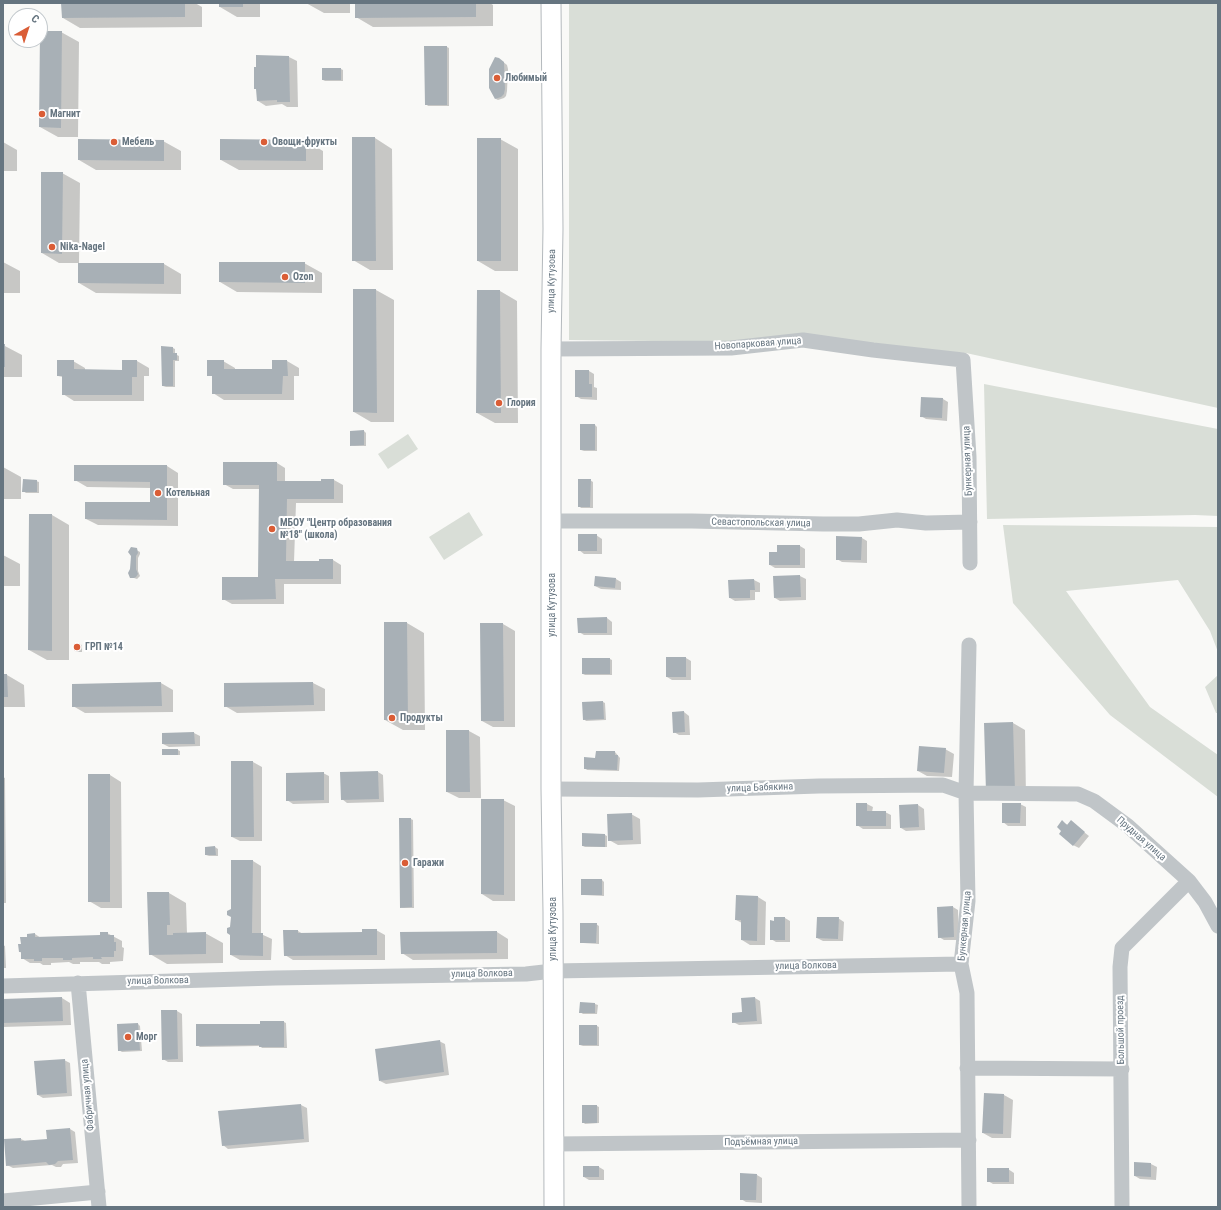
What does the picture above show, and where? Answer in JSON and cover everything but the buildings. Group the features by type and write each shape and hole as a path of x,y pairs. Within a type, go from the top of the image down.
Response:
{"main road":[{"name":"улица Кутузова","path":"550,3 553,222 551,349 551,789 554,1207"}],"street":[{"name":"Новопарковая улица","path":"551,349 731,348 803,340 873,350 963,360"},
{"name":"Бункерная улица","path":"963,360 969,457 970,563"},
{"name":"Севастопольская улица","path":"552,521 699,521 823,524 859,524 897,520 926,523 970,522"},
{"name":"Бункерная улица","path":"969,645 966,793 968,901 961,964 966,993 969,1207"},
{"name":"улица Бабякина","path":"551,789 698,790 819,786 943,785 966,793"},
{"name":"Прудная улица","path":"966,793 1078,794 1094,801 1128,826 1189,881 1205,902 1218,926"},
{"name":"Большой проезд","path":"1122,1207 1120,966 1122,948 1189,881"},
{"name":"улица Волкова","path":"3,986 78,983 526,974 553,971 961,964"},
{"name":"Фабричная улица","path":"78,983 99,1207"},
{"path":"967,1068 1122,1069"},
{"name":"Подъёмная улица","path":"554,1144 969,1140"},
{"path":"3,1200 98,1192"}],"shaded area":[{"path":"569,3 1218,3 1218,408 966,353 735,342 569,340"},
{"path":"984,384 1218,429 1218,516 1195,515 987,519"},
{"path":"408,434 418,449 388,469 378,454"},
{"path":"469,512 483,535 444,560 429,537"},
{"path":"1003,525 1218,527 1218,652 1210,631 1178,580 1066,591 1150,707 1218,755 1218,797 1110,715 1013,603"},
{"path":"1218,675 1218,713 1216,713 1205,687"}],"place":[{"name":"Любимый","path":"497,78"},
{"name":"Магнит","path":"42,114"},
{"name":"Мебель","path":"114,142"},
{"name":"Овощи-фрукты","path":"264,142"},
{"name":"Nika-Nagel","path":"52,247"},
{"name":"Ozon","path":"285,277"},
{"name":"Глория","path":"499,403"},
{"name":"Котельная","path":"158,493"},
{"name":"МБОУ \"Центр образования №18\" (школа)","path":"272,529"},
{"name":"ГРП №14","path":"77,647"},
{"name":"Продукты","path":"392,718"},
{"name":"Гаражи","path":"405,863"},
{"name":"Морг","path":"128,1037"}]}
